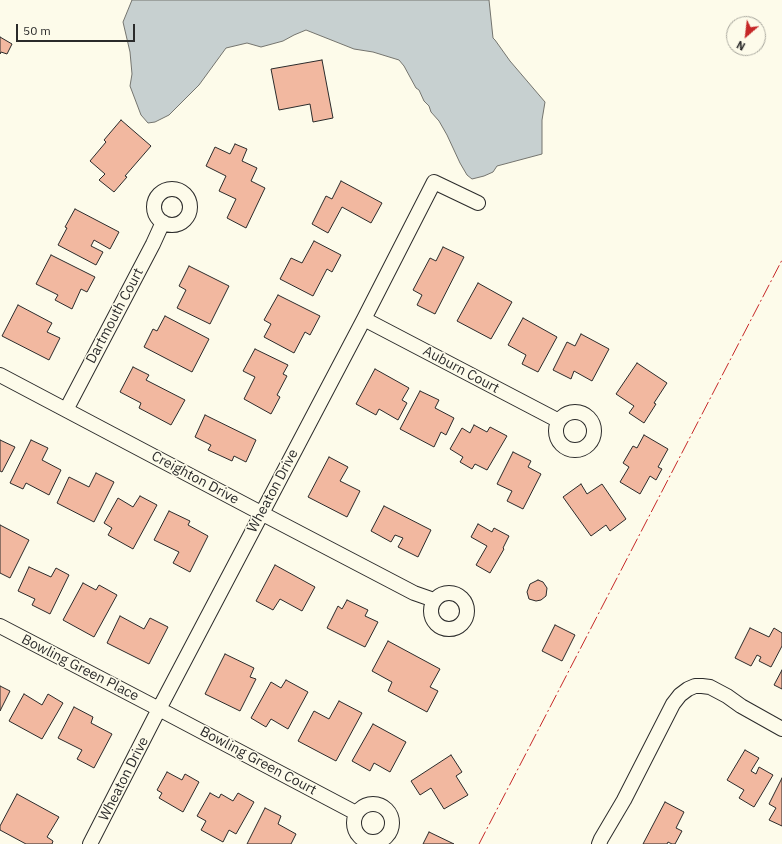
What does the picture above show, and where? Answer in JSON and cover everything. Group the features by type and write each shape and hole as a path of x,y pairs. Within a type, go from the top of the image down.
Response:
{"street":[{"name":"Wheaton Drive","path":"90,844 434,182 478,203"},
{"name":"Dartmouth Court","path":"66,410 153,244 163,222"},
{"name":"Auburn Court","path":"364,319 559,421"},
{"name":"Creighton Drive","path":"0,375 414,593 434,600"},
{"name":"Bowling Green Place","path":"0,626 159,709"},
{"path":"599,844 601,838 624,800 673,704 680,695 688,689 695,686 710,687 782,729"},
{"name":"Bowling Green Court","path":"159,709 356,813"}],"shaded area":[{"path":"132,0 489,0 493,38 510,61 545,102 542,120 542,154 497,166 493,172 472,179 467,175 460,163 439,121 431,112 429,106 424,101 419,90 416,88 399,60 373,52 354,49 306,30 283,41 261,47 247,43 226,48 199,85 169,115 155,122 148,123 141,115 130,86 132,74 130,52 123,22"}],"building":[{"path":"0,37 12,44 7,54 1,52 0,54"},
{"path":"322,60 333,118 313,122 310,104 279,110 271,69"},
{"path":"121,120 151,146 125,176 127,177 114,192 99,180 105,174 90,161 106,142 104,140"},
{"path":"235,144 247,149 242,161 257,168 251,181 265,188 246,228 227,218 236,199 219,191 226,176 206,166 215,147 230,154"},
{"path":"341,181 382,203 371,223 342,207 328,233 312,224 326,196 332,199"},
{"path":"75,209 119,232 110,249 94,240 91,246 103,252 96,265 58,245 67,228 65,227"},
{"path":"314,241 341,255 332,272 327,269 313,296 280,279 291,258 302,263"},
{"path":"443,247 464,257 435,314 417,305 422,295 413,290 430,258 436,261"},
{"path":"51,255 95,277 87,292 81,289 72,309 55,300 58,295 36,284"},
{"path":"189,266 229,286 210,324 177,308 186,290 179,286"},
{"path":"478,283 512,302 491,339 457,321"},
{"path":"278,295 320,316 310,335 305,332 294,353 264,337 271,324 264,320"},
{"path":"18,305 52,323 47,332 60,338 49,360 2,336"},
{"path":"165,316 209,339 192,372 144,347 153,329 157,331"},
{"path":"523,318 557,337 538,372 522,364 526,355 508,345"},
{"path":"581,334 609,349 592,381 574,371 571,379 553,370 567,342 575,346"},
{"path":"255,349 288,365 283,374 287,376 277,395 280,397 271,414 244,399 255,377 243,371"},
{"path":"637,363 667,383 654,403 656,404 644,423 629,413 634,406 616,394"},
{"path":"133,367 149,375 146,380 185,400 171,425 139,408 141,403 120,392"},
{"path":"375,369 409,388 402,400 407,403 398,420 379,409 376,415 356,404"},
{"path":"420,391 439,400 435,408 454,418 446,435 441,432 434,447 400,429"},
{"path":"205,415 256,440 246,462 234,456 232,461 208,450 211,445 195,437"},
{"path":"474,425 487,432 490,427 507,436 487,470 475,464 472,469 460,462 463,457 450,449 462,428 470,433"},
{"path":"644,435 668,449 658,467 662,469 656,480 650,476 640,494 620,482 629,467 623,463 633,446 637,448"},
{"path":"0,440 15,447 2,472 0,471"},
{"path":"31,440 48,448 42,460 61,470 49,495 26,483 23,489 10,483"},
{"path":"513,452 531,461 528,467 541,474 523,509 507,501 512,491 497,484"},
{"path":"329,457 348,467 340,481 360,491 347,517 308,497"},
{"path":"96,473 114,482 94,522 57,503 69,477 89,487"},
{"path":"581,484 587,494 602,484 626,519 610,531 606,525 591,536 563,497"},
{"path":"140,496 157,505 133,549 108,535 112,528 104,523 118,498 133,507"},
{"path":"384,506 431,530 418,557 398,547 403,538 395,535 391,542 371,531"},
{"path":"169,511 190,521 188,525 208,536 190,572 173,563 179,552 154,540"},
{"path":"478,524 492,532 494,528 509,536 503,548 504,549 490,573 476,565 487,546 471,537"},
{"path":"0,525 29,540 10,578 0,573"},
{"path":"275,565 315,587 302,611 280,599 273,610 256,601"},
{"path":"29,567 51,577 56,568 69,575 50,614 32,605 35,599 18,591"},
{"path":"538,580 543,582 547,588 546,596 541,600 536,601 529,599 527,592 530,584"},
{"path":"83,583 96,590 99,585 117,595 94,637 63,620"},
{"path":"347,600 368,610 365,616 378,622 365,647 327,628 338,606 342,609"},
{"path":"120,616 144,629 150,618 168,627 149,664 107,643"},
{"path":"555,625 575,635 562,661 542,651"},
{"path":"750,628 769,637 774,628 782,633 782,646 771,667 759,661 761,657 757,655 751,666 735,658"},
{"path":"388,641 440,669 430,687 438,691 427,712 388,691 392,682 372,671"},
{"path":"225,654 254,668 250,677 256,679 240,711 205,694"},
{"path":"782,670 782,689 774,685"},
{"path":"286,680 308,692 288,729 271,719 266,727 251,718 271,682 281,688"},
{"path":"0,686 10,691 0,711"},
{"path":"24,694 42,705 48,694 63,703 42,739 9,721"},
{"path":"339,701 362,713 336,761 298,741 314,711 329,719"},
{"path":"74,707 93,717 91,723 112,734 94,768 77,759 82,750 58,738"},
{"path":"373,724 406,742 390,772 374,763 370,771 352,761"},
{"path":"745,750 759,758 751,771 756,774 759,767 773,775 754,807 739,798 744,790 727,780"},
{"path":"451,755 462,772 456,776 468,795 444,809 431,788 420,795 411,781"},
{"path":"167,772 182,780 185,774 199,782 183,812 159,798 162,793 157,790"},
{"path":"782,778 782,826 769,820 776,808 769,804"},
{"path":"210,793 219,798 221,794 233,801 238,793 254,802 236,834 229,830 223,842 201,830 206,821 197,816"},
{"path":"17,794 59,817 47,837 53,841 52,844 26,844 0,830 0,826"},
{"path":"665,802 684,812 676,828 682,831 675,844 668,842 667,844 643,844"},
{"path":"265,808 281,816 278,824 296,834 291,844 247,844"},
{"path":"429,832 454,844 423,844"}],"power":[{"path":"479,844 782,260"}]}
